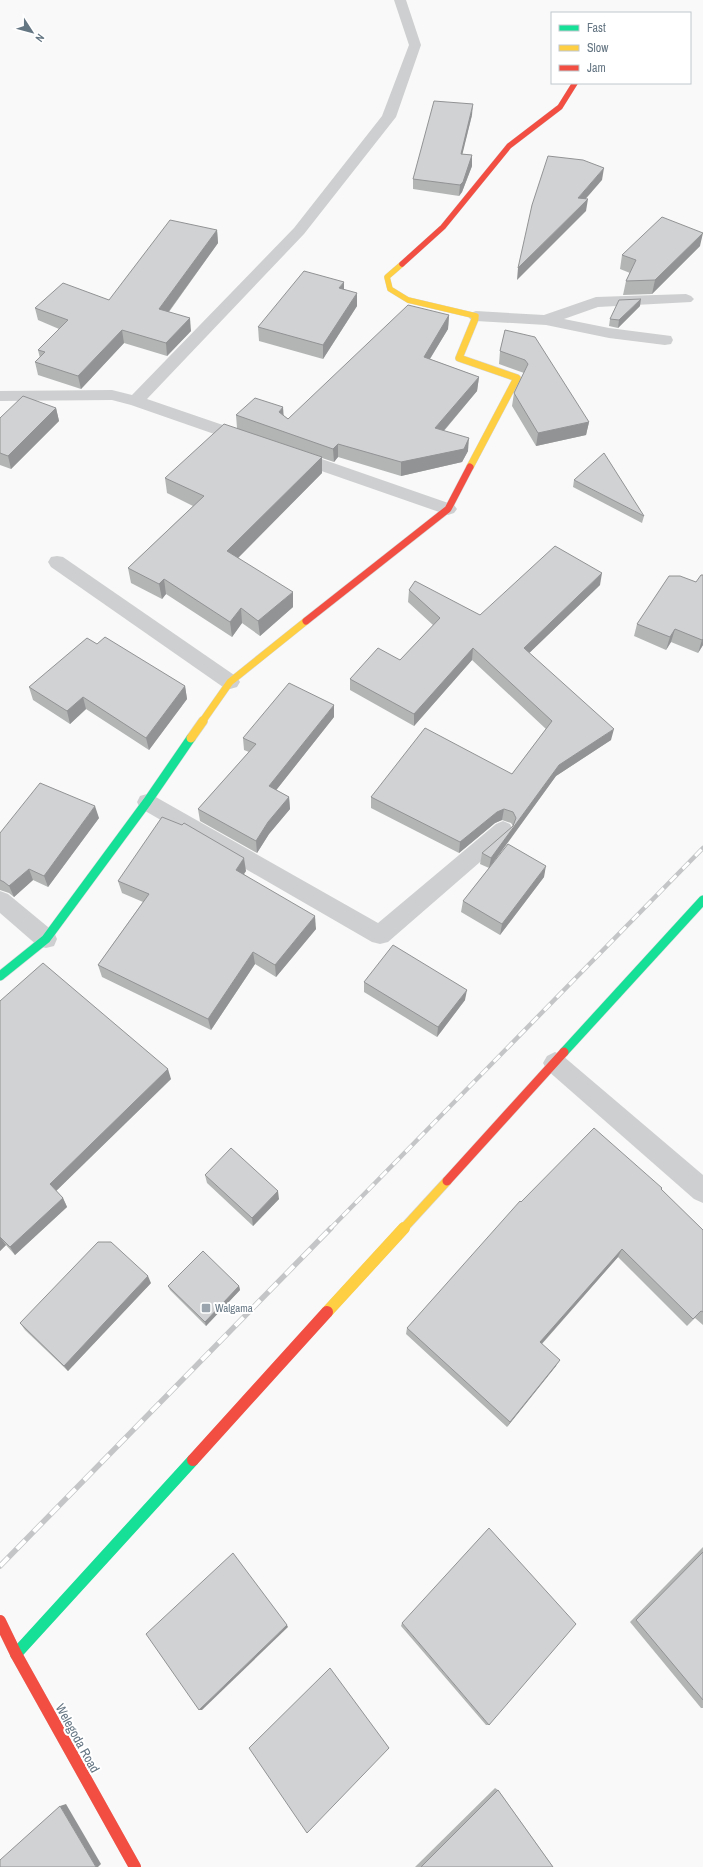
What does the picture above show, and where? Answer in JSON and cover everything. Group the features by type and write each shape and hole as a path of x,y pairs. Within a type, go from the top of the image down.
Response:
{"street":[{"path":"136,401 299,231 389,118 415,46 400,0"},
{"path":"574,84 560,107 509,146 443,227 387,276 390,290 408,300 476,316 544,320 609,332 665,340"},
{"path":"544,320 596,302 686,299"},
{"path":"0,976 46,939 147,802 230,682 448,509 517,378 460,358 476,316"},
{"path":"0,396 112,395 136,401 448,509"},
{"path":"57,562 230,682"},
{"path":"147,802 380,935 503,830"},
{"path":"0,900 46,939"},
{"path":"16,1654 703,900"},
{"path":"555,1063 703,1191"},
{"name":"Welegoda Road","path":"0,1621 16,1654 135,1867"}],"building":[{"path":"434,101 473,104 461,154 472,155 463,182 460,185 413,179"},
{"path":"548,156 583,160 604,168 578,198 588,199 518,268 532,205"},
{"path":"662,217 703,233 655,280 626,281 636,260 622,255"},
{"path":"170,220 217,230 159,309 190,318 166,343 122,330 78,376 35,362 45,352 38,350 68,320 35,308 63,283 109,300"},
{"path":"304,271 344,282 339,288 357,293 323,345 258,327"},
{"path":"641,299 619,320 610,319 619,300"},
{"path":"408,305 449,315 424,357 479,377 435,428 469,438 464,449 401,462 338,444 333,449 236,415 255,398 283,407 279,412 288,419"},
{"path":"505,330 535,337 589,422 538,433 514,393 528,364 525,360 500,351"},
{"path":"23,396 56,408 8,456 0,453 0,418"},
{"path":"224,424 322,457 227,551 293,592 258,621 241,608 230,622 164,579 159,584 128,568 204,496 165,478"},
{"path":"604,453 644,516 574,480"},
{"path":"555,546 602,573 524,648 614,729 559,765 491,858 482,853 513,826 516,818 513,812 504,809 497,812 460,842 371,797 425,728 512,774 552,721 473,648 414,714 350,679 378,648 400,660 440,618 409,590 415,581 480,615"},
{"path":"701,575 703,575 702,640 675,629 670,637 637,624 669,576 680,576 696,582"},
{"path":"105,637 185,686 146,738 83,697 67,711 29,687 87,638 97,644"},
{"path":"289,683 334,705 269,786 289,797 268,822 256,841 198,809 256,744 243,738"},
{"path":"40,783 95,806 44,876 29,869 9,886 0,880 0,833"},
{"path":"162,817 182,825 184,823 244,858 236,870 315,916 275,965 253,952 208,1019 98,965 149,894 118,881"},
{"path":"508,844 546,866 502,924 463,901"},
{"path":"393,945 467,990 438,1027 364,982"},
{"path":"43,963 168,1069 50,1184 63,1198 10,1247 0,1237 0,1001"},
{"path":"594,1128 662,1188 661,1189 703,1230 703,1312 701,1311 693,1319 622,1249 540,1342 560,1360 510,1422 407,1328 520,1201 521,1202"},
{"path":"231,1148 278,1191 252,1218 205,1175"},
{"path":"98,1242 111,1242 148,1276 64,1366 20,1323"},
{"name":"Walgama","path":"203,1251 239,1286 205,1322 168,1286"},
{"path":"489,1528 576,1624 489,1725 402,1623"},
{"path":"703,1552 703,1700 636,1620"},
{"path":"233,1553 287,1625 199,1710 146,1634"},
{"path":"330,1668 389,1748 307,1833 249,1748"},
{"path":"498,1790 553,1867 421,1867"},
{"path":"60,1806 96,1867 0,1867 0,1860"}],"railway":[{"path":"330,1229 703,848"},
{"path":"0,1566 331,1228"}],"traffic: fast":[{"path":"0,976 46,939 147,802 191,738"},
{"path":"564,1052 703,900"},
{"path":"16,1654 193,1460"}],"traffic: slow":[{"path":"402,264 387,277 390,289 408,300 476,316 459,358 517,378 470,467"},
{"path":"191,738 230,682 306,621"},
{"path":"327,1312 447,1181"}],"traffic: jam":[{"path":"402,264 443,227 509,146 560,107 574,84"},
{"path":"306,621 448,509 470,467"},
{"path":"447,1181 564,1052"},
{"path":"193,1460 327,1312"},
{"path":"0,1621 16,1654 135,1867"}],"place":[{"name":"Walgama","path":"206,1308"}]}
